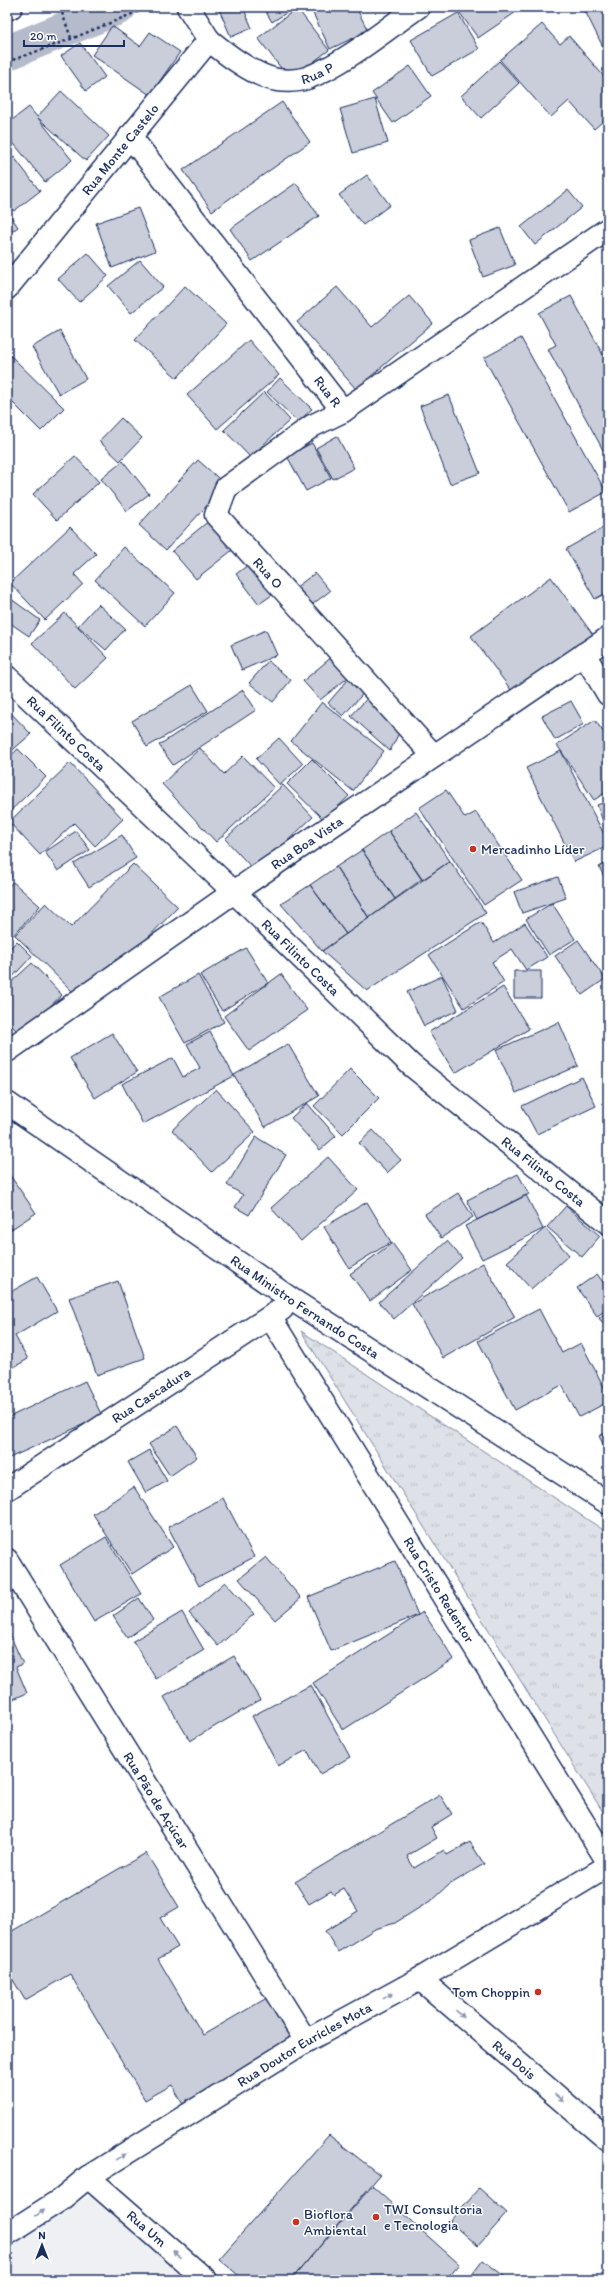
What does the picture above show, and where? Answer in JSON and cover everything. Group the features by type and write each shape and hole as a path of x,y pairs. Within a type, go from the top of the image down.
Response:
{"street":[{"path":"7,9 11,7"},
{"path":"188,7 209,40"},
{"name":"Rua P","path":"209,40 238,62 276,80 294,81 306,78 330,67 418,7"},
{"name":"Rua Monte Castelo","path":"7,288 209,40"},
{"name":"Rua R","path":"130,136 343,411 608,229"},
{"name":"Rua O","path":"343,411 312,426 226,488 216,515 434,756"},
{"name":"Rua Boa Vista","path":"7,1051 234,892 608,638"},
{"path":"584,654 608,694"},
{"name":"Rua Filinto Costa","path":"7,677 234,892 411,1065 608,1223"},
{"name":"Rua Ministro Fernando Costa","path":"7,1104 294,1301 608,1503"},
{"name":"Rua Cascadura","path":"7,1489 294,1301"},
{"name":"Rua Cristo Redentor","path":"270,1317 608,1862"},
{"name":"Rua Pão de Açúcar","path":"7,1560 306,2041"},
{"name":"Rua Doutor Eurícles Mota","path":"8,2230 60,2200 88,2177 306,2041 420,1979 608,1866"},
{"name":"Rua Dois","path":"420,1979 608,2140"},
{"name":"Rua Um","path":"88,2177 206,2280"}],"path":[{"path":"60,7 72,39"},
{"path":"7,62 72,39 149,7"}],"shaded area":[{"path":"92,2194 195,2280 7,2280 7,2245"}],"green space":[{"path":"301,1331 608,1533 608,1820"}],"building":[{"path":"218,7 243,7 252,28 231,37"},
{"path":"263,7 294,7 294,8 272,22"},
{"path":"310,7 356,7 368,31 330,49"},
{"path":"460,7 522,8 478,38 457,9"},
{"path":"583,7 608,7 608,57"},
{"path":"297,8 329,50 290,80 258,38"},
{"path":"458,13 479,49 432,76 411,40"},
{"path":"542,24 560,44 569,36 608,81 608,117 594,129 569,101 551,117 500,60"},
{"path":"112,26 140,46 150,32 180,52 150,95 92,55"},
{"path":"80,43 105,77 86,91 61,56"},
{"path":"499,61 519,83 481,118 461,96"},
{"path":"410,66 431,96 393,123 372,93"},
{"path":"61,91 109,136 86,161 37,117"},
{"path":"375,99 388,143 353,153 340,109"},
{"path":"282,102 310,142 212,211 183,170"},
{"path":"29,107 72,160 45,182 7,135 7,124"},
{"path":"14,157 40,191 14,211 7,203 7,162"},
{"path":"367,175 390,205 363,225 339,195"},
{"path":"296,183 319,216 252,261 230,229"},
{"path":"568,190 582,207 535,245 521,227"},
{"path":"138,208 155,251 112,268 96,223"},
{"path":"7,211 18,227 7,235"},
{"path":"500,228 515,265 483,277 469,240"},
{"path":"88,253 108,276 79,302 58,279"},
{"path":"140,260 163,287 131,313 108,286"},
{"path":"185,286 226,324 177,378 135,340"},
{"path":"337,287 372,327 409,296 433,323 356,389 297,322"},
{"path":"571,296 608,364 608,447 603,450 548,349 556,345 539,313"},
{"path":"60,331 86,379 59,394 32,347"},
{"path":"521,338 606,492 569,512 484,358"},
{"path":"249,340 279,375 217,429 187,395"},
{"path":"9,354 64,408 41,431 7,397 7,356"},
{"path":"280,378 312,409 298,422 267,392"},
{"path":"264,392 290,420 250,457 224,430"},
{"path":"449,395 480,473 450,484 420,406"},
{"path":"121,418 142,438 120,461 99,441"},
{"path":"337,436 354,468 333,479 316,448"},
{"path":"312,443 331,478 306,491 287,456"},
{"path":"75,456 99,482 57,520 33,494"},
{"path":"198,460 226,485 166,550 139,525"},
{"path":"123,461 149,494 127,511 101,479"},
{"path":"216,515 240,544 196,579 172,551"},
{"path":"608,525 608,592 595,599 566,549"},
{"path":"70,527 96,554 74,574 83,584 45,620 10,583"},
{"path":"124,547 175,593 145,626 95,580"},
{"path":"252,562 275,593 259,604 236,574"},
{"path":"315,573 330,591 309,607 295,588"},
{"path":"551,577 594,636 514,694 471,636"},
{"path":"7,596 40,620 29,636 7,621"},
{"path":"98,604 125,629 106,650 78,626"},
{"path":"65,613 108,658 75,689 32,643"},
{"path":"266,630 277,655 242,670 231,645"},
{"path":"333,656 350,676 320,700 303,681"},
{"path":"268,661 291,680 273,702 249,683"},
{"path":"353,674 368,688 343,716 328,703"},
{"path":"192,685 208,711 147,747 132,721"},
{"path":"243,690 256,710 173,765 159,745"},
{"path":"372,693 401,729 390,751 351,716"},
{"path":"571,701 584,724 555,740 542,716"},
{"path":"322,702 384,751 353,791 291,741"},
{"path":"9,711 31,734 7,755 7,713"},
{"path":"595,720 608,739 608,791 594,800 557,745"},
{"path":"279,738 303,764 280,785 256,759"},
{"path":"200,748 224,774 243,756 274,788 216,842 162,784"},
{"path":"18,749 46,777 7,814 7,759"},
{"path":"561,751 608,842 608,846 574,862 526,768"},
{"path":"312,759 349,796 324,820 287,784"},
{"path":"70,763 123,819 95,846 74,823 40,855 9,822"},
{"path":"283,785 313,817 255,871 225,839"},
{"name":"Mercadinho Líder","path":"446,790 465,818 476,812 522,880 484,905 419,808"},
{"path":"608,801 608,835 597,805"},
{"path":"416,812 450,861 422,880 389,831"},
{"path":"76,831 90,850 58,871 45,852"},
{"path":"389,831 422,879 395,899 362,850"},
{"path":"122,835 136,858 89,887 74,864"},
{"path":"362,850 395,899 369,918 336,867"},
{"path":"450,861 486,913 367,991 322,951"},
{"path":"608,862 608,884 599,867"},
{"path":"133,864 178,907 121,965 115,959 78,997 15,935 46,903 71,927"},
{"path":"336,867 369,918 346,934 310,885"},
{"path":"7,872 12,876 7,882"},
{"path":"558,877 566,898 522,913 514,892"},
{"path":"13,882 40,906 7,942 7,888"},
{"path":"310,885 346,934 322,951 281,904"},
{"path":"552,903 575,939 549,955 526,919"},
{"path":"481,922 494,943 525,923 547,957 526,970 512,949 492,962 504,982 464,1008 429,955"},
{"path":"578,940 605,979 582,995 555,956"},
{"path":"17,941 32,956 7,983 7,951"},
{"path":"246,948 268,983 222,1011 200,975"},
{"path":"32,963 62,995 20,1034 7,1021 7,986"},
{"path":"514,971 541,971 541,998 514,998"},
{"path":"281,974 307,1010 249,1051 224,1016"},
{"path":"198,975 224,1022 185,1043 159,997"},
{"path":"442,976 458,1010 424,1026 407,992"},
{"path":"503,987 529,1029 455,1073 429,1032"},
{"path":"559,1022 578,1066 516,1093 496,1050"},
{"path":"210,1032 234,1076 143,1124 122,1084 173,1058 183,1077 200,1068 187,1044"},
{"path":"112,1033 137,1072 95,1098 70,1058"},
{"path":"288,1044 319,1096 265,1127 234,1075"},
{"path":"350,1069 379,1098 343,1134 314,1106"},
{"path":"582,1077 596,1106 537,1134 522,1106"},
{"path":"216,1089 255,1132 212,1172 172,1130"},
{"path":"307,1103 336,1136 320,1150 291,1118"},
{"path":"373,1130 401,1160 387,1173 359,1143"},
{"path":"256,1137 286,1155 249,1215 235,1207 243,1195 227,1185"},
{"path":"328,1157 358,1190 301,1241 271,1208"},
{"path":"7,1171 36,1213 10,1230 7,1224"},
{"path":"518,1174 529,1194 477,1220 467,1200"},
{"path":"458,1193 473,1217 441,1238 425,1214"},
{"path":"526,1195 543,1229 482,1259 465,1226"},
{"path":"367,1202 391,1242 349,1268 324,1227"},
{"path":"566,1206 600,1236 582,1257 547,1227"},
{"path":"545,1228 569,1255 531,1289 507,1262"},
{"path":"447,1241 462,1258 394,1319 379,1302"},
{"path":"392,1243 412,1270 370,1301 350,1274"},
{"path":"483,1263 515,1317 443,1358 412,1304"},
{"path":"597,1274 608,1289 608,1309 597,1316 577,1288"},
{"path":"37,1277 57,1311 15,1336 28,1359 7,1371 7,1294"},
{"path":"118,1281 145,1358 97,1375 69,1298"},
{"path":"539,1309 562,1353 581,1343 608,1395 608,1402 579,1417 562,1385 515,1410 478,1341"},
{"path":"608,1311 608,1330 599,1318"},
{"path":"85,1381 102,1416 7,1459 7,1418"},
{"path":"177,1426 197,1457 170,1476 149,1444"},
{"path":"608,1432 608,1454 599,1436"},
{"path":"149,1450 167,1481 146,1493 128,1462"},
{"path":"134,1487 173,1547 132,1574 93,1514"},
{"path":"223,1498 254,1557 199,1586 168,1527"},
{"path":"106,1537 141,1594 94,1622 60,1565"},
{"path":"266,1557 301,1598 275,1620 239,1579"},
{"path":"395,1561 418,1615 331,1651 308,1597"},
{"path":"225,1582 254,1614 218,1646 189,1613"},
{"path":"139,1598 153,1620 127,1638 113,1616"},
{"path":"182,1612 204,1650 156,1679 133,1641"},
{"path":"423,1612 454,1659 343,1730 313,1683"},
{"path":"7,1628 23,1664 16,1667 27,1693 7,1702"},
{"path":"234,1656 260,1700 190,1741 164,1697"},
{"path":"311,1685 350,1757 320,1774 307,1750 278,1766 252,1716"},
{"path":"440,1795 452,1814 431,1827 437,1838 407,1856 414,1868 444,1850 447,1855 470,1842 484,1864 449,1885 435,1898 395,1923 375,1929 338,1952 325,1931 358,1911 344,1889 334,1895 331,1891 309,1904 295,1882"},
{"path":"146,1853 179,1907 160,1918 178,1947 158,1959 203,2035 272,1995 300,2042 186,2110 172,2085 145,2100 70,1974 25,2000 7,1970 7,1934"},
{"name":"Bioflora Ambiental","path":"329,2135 380,2175 291,2280 244,2280 219,2259"},
{"name":"TWI Consultoria e Tecnologia","path":"372,2186 459,2264 445,2280 291,2280"},
{"path":"479,2188 507,2213 478,2246 450,2221"},
{"path":"483,2260 504,2276 501,2280 468,2280"}],"waterway":[{"path":"7,53 119,7"}],"place":[{"name":"Mercadinho Líder","path":"473,849"},
{"name":"Tom Choppin","path":"538,1992"},
{"name":"TWI Consultoria e Tecnologia","path":"376,2217"},
{"name":"Bioflora Ambiental","path":"296,2222"}]}
